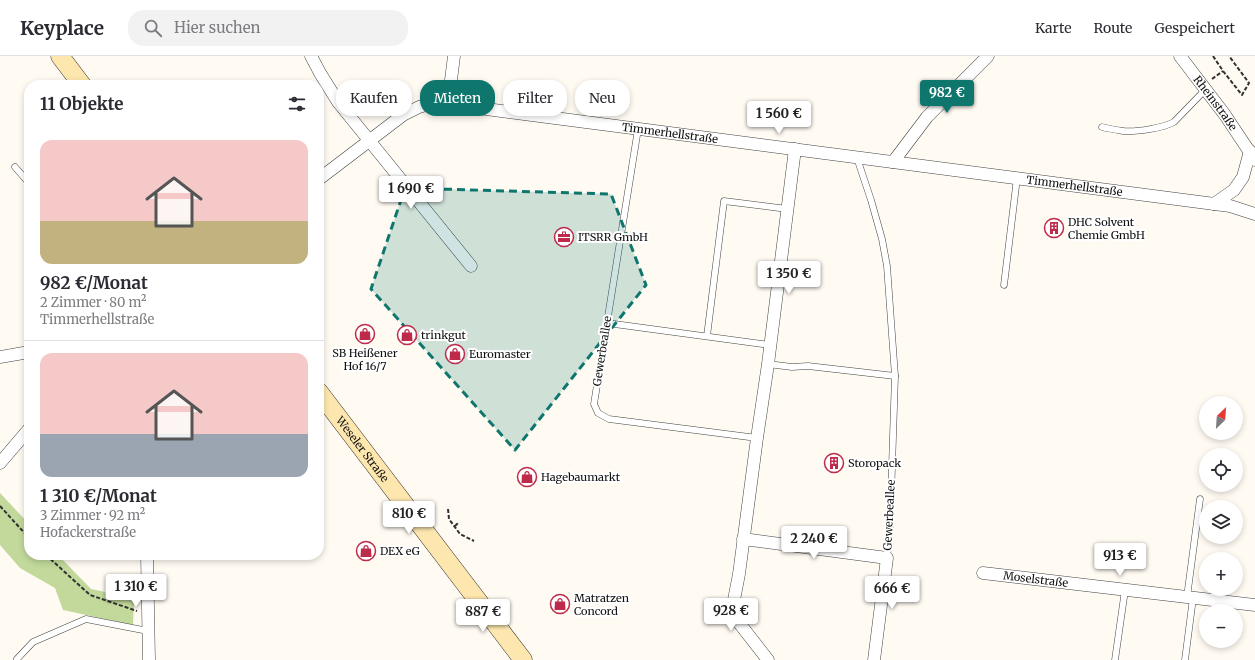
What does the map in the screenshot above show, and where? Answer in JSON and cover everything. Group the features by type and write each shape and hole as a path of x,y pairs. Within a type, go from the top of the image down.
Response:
{"main road":[{"path":"60,56 78,80"},
{"name":"Weseler Straße","path":"324,399 523,660"}],"street":[{"path":"312,56 324,80"},
{"path":"451,80 454,56"},
{"path":"893,162 927,117 988,56"},
{"name":"Rheinstraße","path":"1180,56 1253,156 1243,177 1234,190 1214,204"},
{"path":"324,80 338,102 470,266"},
{"name":"Timmerhellstraße","path":"324,175 403,115 420,107"},
{"name":"Timmerhellstraße","path":"495,110 1230,206 1255,214"},
{"path":"768,660 736,619 733,605 739,574 768,364 795,149"},
{"path":"0,357 24,353"},
{"path":"0,463 24,435"},
{"name":"Gewerbeallee","path":"743,538 887,558 874,660"},
{"path":"147,560 149,660"},
{"name":"Moselstraße","path":"983,573 1255,606"}],"lane":[{"path":"1102,127 1124,131 1168,125 1174,122 1204,87"},
{"name":"Gewerbeallee","path":"638,129 594,404 598,413 609,419 757,438"},
{"name":"Gewerbeallee","path":"856,158 871,200 882,239 887,266 895,376 890,527 887,558"},
{"path":"15,167 24,177"},
{"path":"1004,285 1017,178"},
{"path":"707,336 724,202 787,210"},
{"path":"607,323 770,345"},
{"path":"768,364 792,367 808,366 895,376"},
{"path":"1185,660 1200,499"},
{"path":"1115,660 1125,590"},
{"path":"17,659 33,642 86,619 148,630"}],"path":[{"path":"1213,56 1242,95 1249,83 1229,56"},
{"path":"1204,87 1223,71"},
{"path":"0,506 24,532"},
{"path":"448,509 449,519 460,534 474,541"},
{"path":"455,526 458,523"},
{"path":"52,560 90,595 148,615"}],"highlighted area":[{"path":"405,188 611,194 646,285 515,450 371,289"}],"green space":[{"path":"0,493 24,519 24,560 63,560 91,589 134,598 133,625 63,610 55,588 20,568 0,545"}],"place":[{"name":"DHC Solvent Chemie GmbH","path":"1054,228"},
{"name":"ITSRR GmbH","path":"564,237"},
{"name":"SB Heißener Hof 16/7","path":"365,334"},
{"name":"trinkgut","path":"407,335"},
{"name":"Euromaster","path":"455,354"},
{"name":"Storopack","path":"834,463"},
{"name":"Hagebaumarkt","path":"527,477"},
{"name":"DEX eG","path":"366,551"},
{"name":"Matratzen Concord","path":"560,604"}]}
